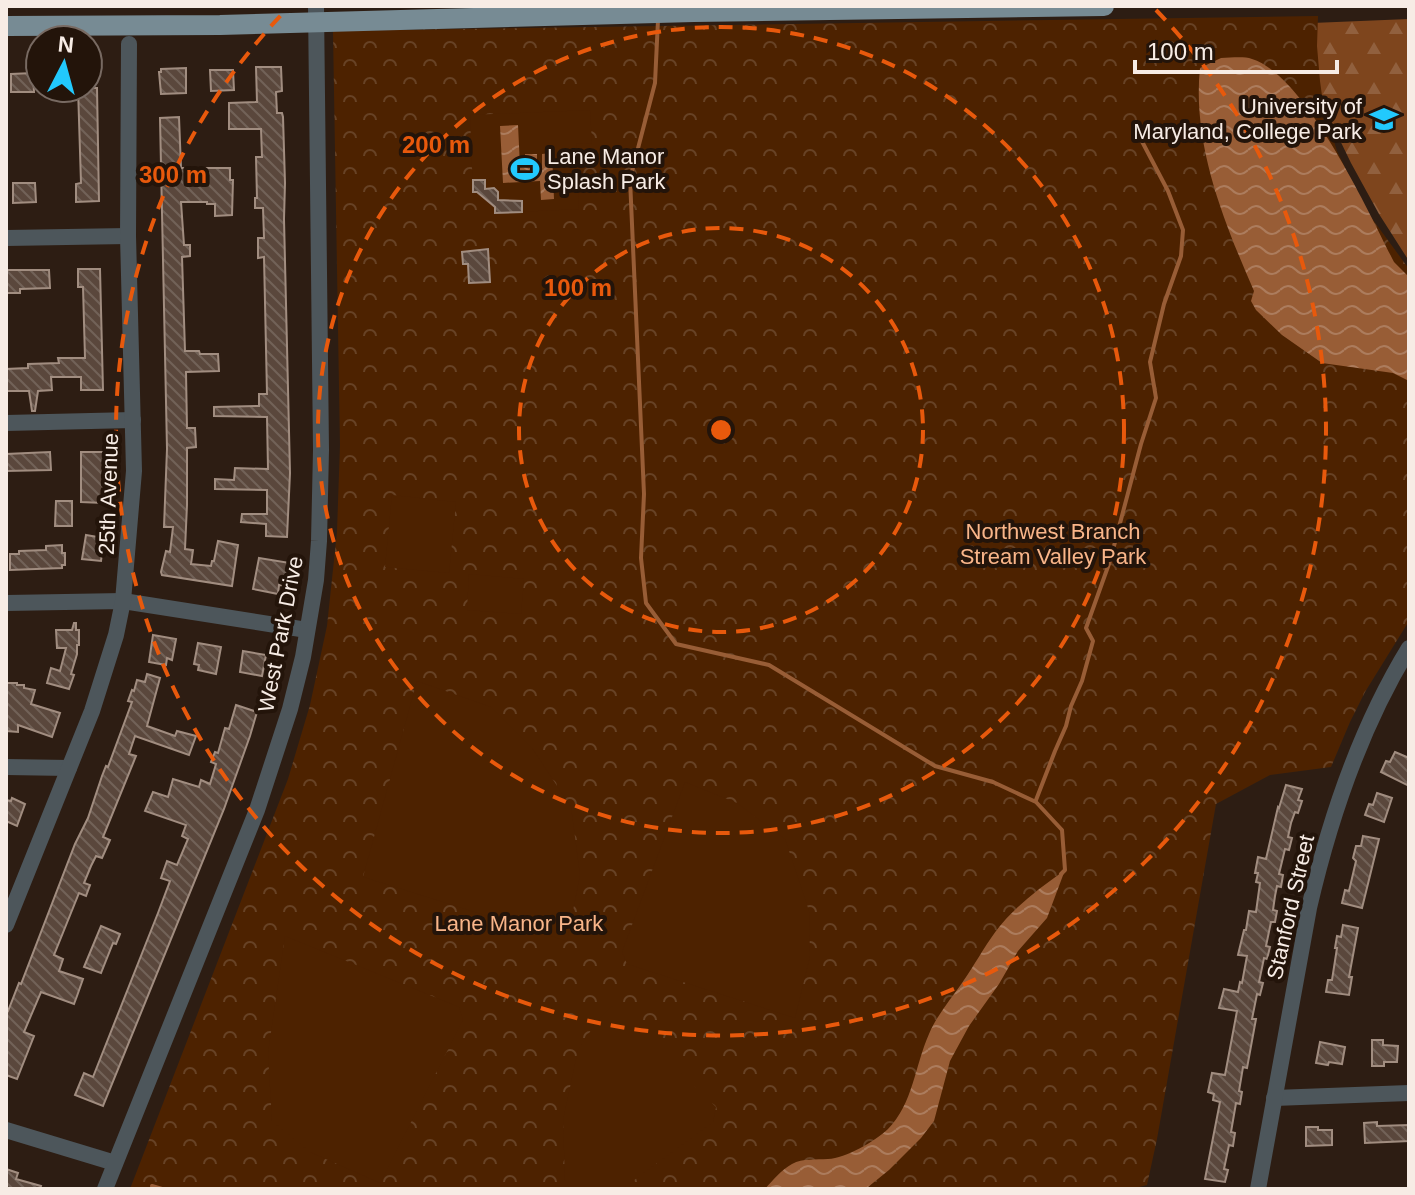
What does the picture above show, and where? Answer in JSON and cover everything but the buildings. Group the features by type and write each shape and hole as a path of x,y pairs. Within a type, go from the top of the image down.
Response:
{"main road":[{"path":"6,26 316,14 614,14 1104,6"}],"street":[{"name":"West Park Drive","path":"105,1189 272,769 290,709 316,580 321,450 316,14"},
{"name":"25th Avenue","path":"6,925 92,711 116,635 123,601 133,486 128,236 129,44"},
{"path":"6,238 128,236"},
{"path":"6,423 133,420"},
{"path":"6,603 123,601 307,630"},
{"name":"Stanford Street","path":"1258,1189 1309,908 1323,851 1367,728 1409,648"},
{"path":"6,767 69,768"},
{"path":"1274,1098 1409,1093"},
{"path":"6,1130 115,1163"}],"green space":[{"path":"1318,16 1317,46 1324,110 1337,151 1365,209 1409,269 1409,621 1365,692 1331,767 1270,775 1216,804 1147,1185 1131,1189 130,1189 288,779 310,705 327,626 337,532 340,445 333,31"},
{"path":"1409,19 1409,261 1379,214 1320,99 886,41"},
{"name":"Lane Manor Splash Park","path":"590,110 592,143 576,144 579,209 495,213 495,205 480,192 473,192 470,115"},
{"path":"392,495 456,502 449,573 385,567"},
{"path":"469,574 524,579 521,614 467,610"},
{"name":"Lane Manor Park","path":"417,681 491,707 532,748 571,807 580,875 567,941 363,877"},
{"path":"685,782 737,803 785,839 809,911 810,956 795,1018 627,964 622,952"},
{"path":"285,936 459,1007 463,1020 380,1183 310,1152 272,1121 268,1053"},
{"path":"612,1006 716,1107 713,1122 622,1189 570,1189 565,1180 563,1120 578,1050 597,1021"}],"water":[{"path":"1221,58 1252,59 1273,71 1314,117 1334,148 1394,262 1409,277 1409,381 1393,373 1322,363 1282,335 1256,310 1251,301 1254,291 1213,182 1201,125 1200,68"},
{"path":"518,125 520,166 525,166 525,154 537,154 537,167 542,167 542,154 552,153 554,199 541,200 540,181 503,183 500,126"},
{"path":"1065,870 1047,918 1018,951 950,1061 934,1121 921,1138 889,1170 862,1189 765,1189 792,1164 843,1156 868,1144 888,1129 903,1108 932,1027 992,937 1019,906"}],"waterway":[{"path":"658,20 655,83 630,179 644,494 641,558 646,603 676,644 769,665 935,766 993,782 1036,802 1062,830 1065,870 1061,874"},
{"path":"1036,800 1066,726 1093,641 1086,628 1110,561 1156,398 1150,362 1164,304 1181,256 1183,230 1168,191 1136,130"},
{"path":"152,1186 162,1189"}],"place":[{"name":"University of Maryland, College Park","path":"1384,119"},
{"name":"Lane Manor Splash Park","path":"525,169"}],"park label":[{"name":"Northwest Branch Stream Valley Park","path":"1053,544"}]}
